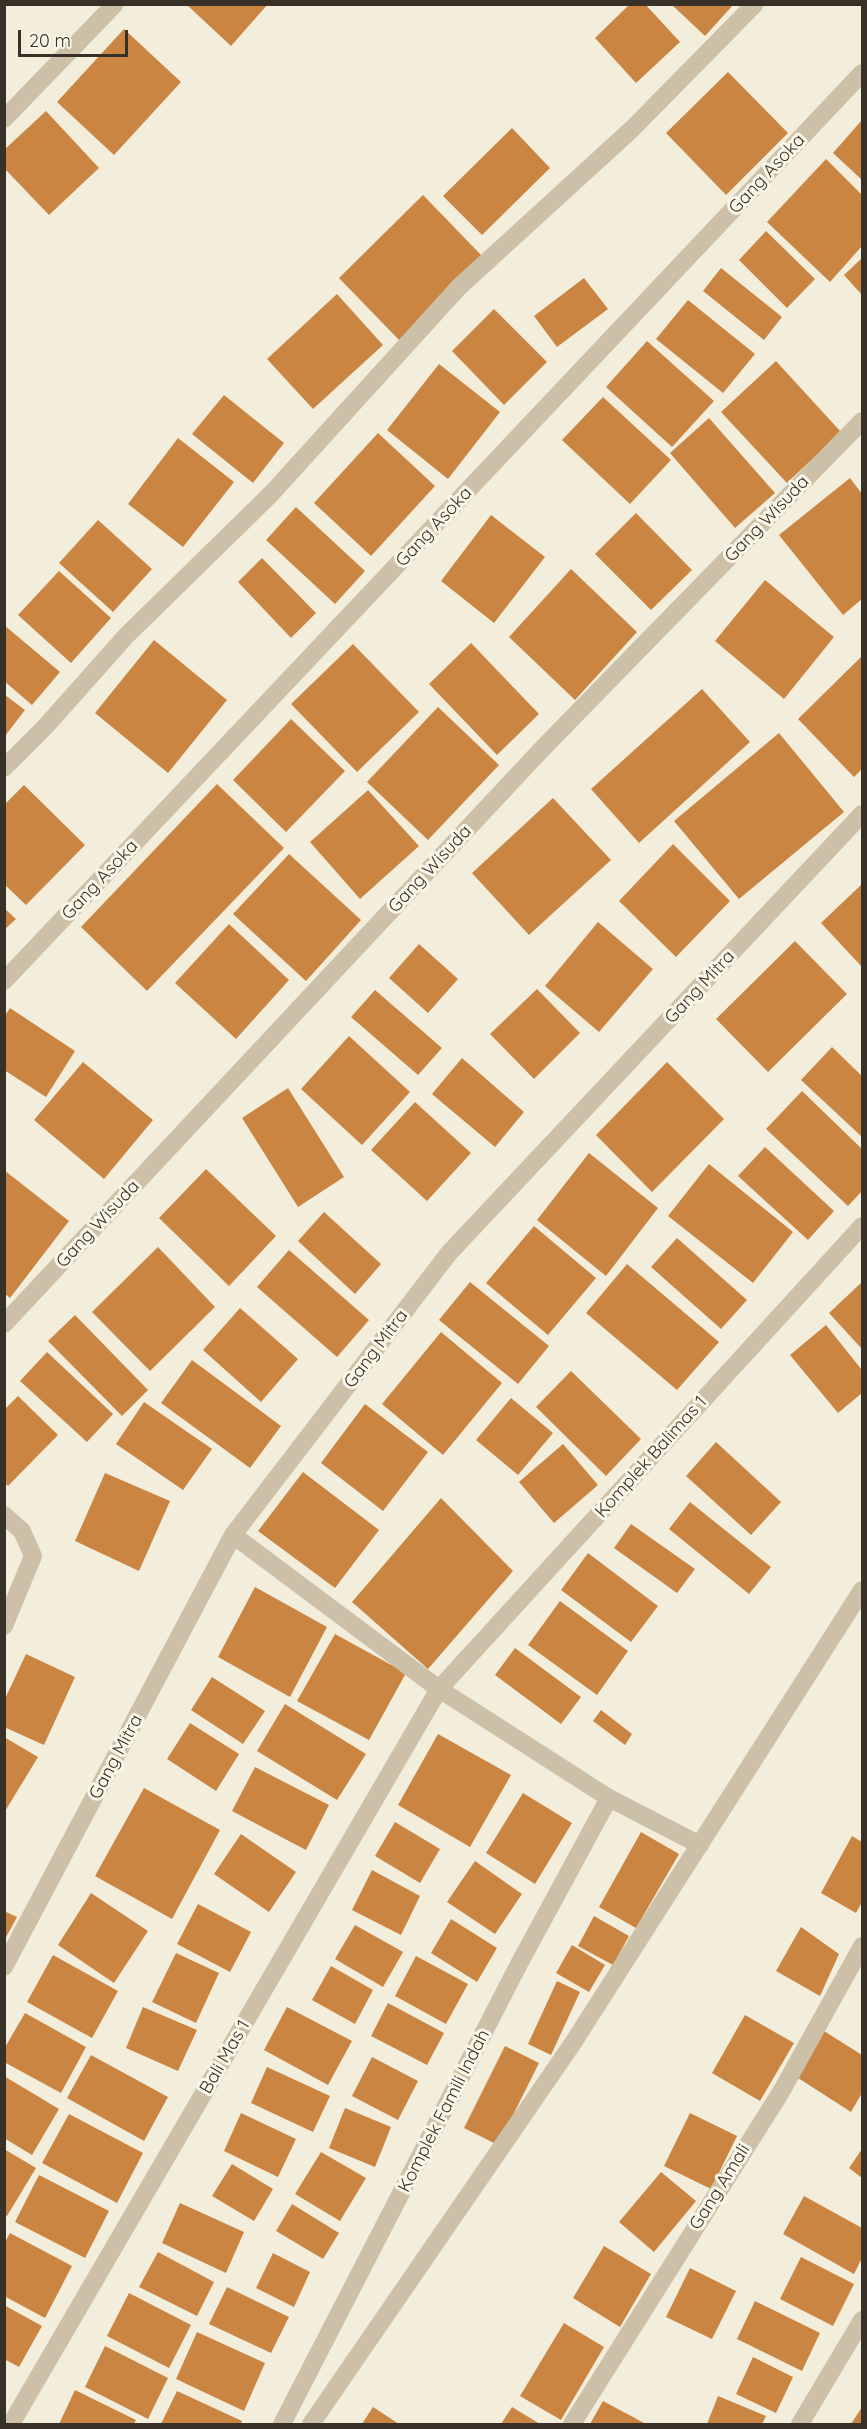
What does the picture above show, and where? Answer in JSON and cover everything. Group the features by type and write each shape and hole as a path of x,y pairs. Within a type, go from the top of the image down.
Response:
{"street":[{"path":"4,119 114,4"},
{"path":"4,768 45,728 126,636 271,494 459,287 632,129 755,4"},
{"name":"Gang Asoka","path":"4,981 862,73"},
{"name":"Gang Wisuda","path":"4,1324 542,749 862,421"},
{"name":"Gang Mitra","path":"4,1967 233,1535 449,1253 862,814"},
{"name":"Komplek Balimas 1","path":"439,1689 862,1226"},
{"path":"4,1515 22,1530 33,1556 4,1626"},
{"path":"233,1535 439,1689 609,1798 700,1845"},
{"path":"311,2424 573,2043 862,1590"},
{"name":"Bali Mas 1","path":"11,2424 439,1689"},
{"name":"Komplek Famili Indah","path":"282,2424 519,1964 609,1798"},
{"name":"Gang Amali","path":"572,2424 781,2091 862,1946"},
{"path":"800,2424 862,2320"}],"building":[{"path":"186,4 268,4 231,46"},
{"path":"630,4 645,4 680,42 636,83 595,38"},
{"path":"671,4 734,4 705,36"},
{"path":"124,29 181,82 114,155 57,102"},
{"path":"728,72 788,133 726,195 666,133"},
{"path":"46,111 99,168 49,215 4,168 4,150"},
{"path":"862,120 862,180 833,153"},
{"path":"512,128 550,168 482,235 443,196"},
{"path":"826,159 862,195 862,246 830,282 767,222"},
{"path":"423,195 483,257 399,340 339,278"},
{"path":"766,231 815,279 787,308 739,260"},
{"path":"862,258 862,295 844,275"},
{"path":"721,268 782,317 764,340 703,291"},
{"path":"584,278 608,309 557,347 534,316"},
{"path":"337,294 383,345 313,409 267,359"},
{"path":"688,300 755,354 723,393 656,339"},
{"path":"494,309 547,362 504,405 452,351"},
{"path":"647,341 714,401 672,447 606,387"},
{"path":"776,361 841,432 787,483 721,412"},
{"path":"439,364 500,412 448,479 387,430"},
{"path":"224,395 284,443 253,483 192,434"},
{"path":"603,397 671,460 630,504 562,440"},
{"path":"709,418 775,493 735,528 670,453"},
{"path":"378,433 435,486 371,556 314,503"},
{"path":"178,438 234,482 183,547 128,504"},
{"path":"850,478 862,494 862,599 843,615 779,535"},
{"path":"296,507 365,571 335,604 266,540"},
{"path":"636,513 692,570 651,610 595,554"},
{"path":"491,515 545,557 494,623 441,581"},
{"path":"98,520 152,569 113,612 59,563"},
{"path":"262,558 316,613 291,638 238,582"},
{"path":"571,569 637,632 575,700 509,637"},
{"path":"59,571 111,618 71,663 18,615"},
{"path":"765,580 834,637 784,699 715,641"},
{"path":"4,625 60,672 32,705 4,681"},
{"path":"154,640 227,700 168,773 95,713"},
{"path":"471,643 539,714 497,755 429,684"},
{"path":"353,644 419,712 357,772 291,704"},
{"path":"862,656 862,769 854,777 798,719"},
{"path":"702,689 750,742 639,843 591,789"},
{"path":"5,695 25,710 5,736"},
{"path":"438,707 499,765 428,840 367,782"},
{"path":"291,719 345,771 286,832 233,780"},
{"path":"779,733 844,812 739,899 674,821"},
{"path":"217,784 284,848 147,991 81,927"},
{"path":"24,785 85,845 26,905 4,884 4,805"},
{"path":"368,790 419,846 360,899 310,842"},
{"path":"553,798 611,860 529,935 472,873"},
{"path":"673,844 730,901 676,957 619,901"},
{"path":"289,854 361,920 306,981 233,914"},
{"path":"862,884 862,967 821,923"},
{"path":"4,908 16,919 4,930"},
{"path":"598,922 653,969 599,1032 545,986"},
{"path":"229,924 289,980 236,1039 175,983"},
{"path":"795,941 847,994 768,1072 716,1019"},
{"path":"419,944 458,979 428,1013 389,978"},
{"path":"537,989 580,1033 534,1079 490,1034"},
{"path":"375,990 442,1048 418,1075 351,1017"},
{"path":"10,1008 75,1051 46,1097 4,1070 4,1017"},
{"path":"349,1036 410,1092 362,1145 301,1089"},
{"path":"832,1047 862,1076 862,1137 801,1080"},
{"path":"462,1058 524,1112 495,1147 432,1094"},
{"path":"83,1062 153,1120 104,1179 34,1120"},
{"path":"667,1062 724,1119 652,1192 596,1135"},
{"path":"288,1088 344,1177 298,1207 242,1118"},
{"path":"802,1091 862,1149 862,1191 848,1206 766,1129"},
{"path":"415,1102 471,1153 427,1201 371,1150"},
{"path":"765,1147 834,1211 808,1240 738,1176"},
{"path":"589,1153 658,1208 606,1276 537,1220"},
{"path":"709,1164 793,1232 753,1283 668,1216"},
{"path":"206,1169 276,1236 229,1286 159,1218"},
{"path":"4,1170 69,1221 10,1298 4,1293"},
{"path":"324,1212 381,1264 355,1294 298,1241"},
{"path":"534,1226 596,1278 548,1335 486,1283"},
{"path":"677,1238 747,1300 721,1329 651,1267"},
{"path":"158,1247 215,1307 150,1371 92,1312"},
{"path":"289,1250 369,1320 337,1357 257,1287"},
{"path":"627,1264 719,1342 677,1390 586,1313"},
{"path":"470,1282 549,1346 518,1384 439,1320"},
{"path":"862,1282 862,1349 829,1313"},
{"path":"240,1308 298,1359 261,1402 203,1350"},
{"path":"75,1315 148,1390 122,1416 48,1341"},
{"path":"826,1325 862,1370 862,1393 838,1413 790,1355"},
{"path":"441,1332 502,1383 443,1455 382,1404"},
{"path":"47,1352 113,1414 87,1442 20,1381"},
{"path":"192,1360 281,1426 250,1468 161,1403"},
{"path":"571,1371 641,1439 606,1476 536,1407"},
{"path":"18,1396 58,1435 8,1486 4,1482 4,1410"},
{"path":"511,1398 553,1433 518,1475 476,1440"},
{"path":"144,1402 212,1449 183,1490 116,1444"},
{"path":"365,1404 428,1452 383,1511 321,1463"},
{"path":"716,1442 781,1502 751,1535 686,1476"},
{"path":"563,1444 598,1485 554,1523 519,1482"},
{"path":"303,1472 379,1530 335,1588 258,1531"},
{"path":"105,1473 170,1501 139,1571 75,1541"},
{"path":"441,1498 513,1571 428,1669 352,1602"},
{"path":"690,1502 771,1567 749,1594 669,1529"},
{"path":"631,1524 695,1569 677,1593 614,1548"},
{"path":"588,1553 658,1606 631,1642 561,1590"},
{"path":"255,1587 327,1627 290,1697 218,1657"},
{"path":"560,1601 628,1651 597,1695 528,1645"},
{"path":"335,1634 406,1673 369,1740 297,1701"},
{"path":"515,1648 581,1697 561,1724 495,1675"},
{"path":"26,1654 75,1677 44,1745 4,1727 4,1701"},
{"path":"212,1677 265,1711 243,1744 191,1710"},
{"path":"285,1704 366,1754 337,1800 257,1751"},
{"path":"601,1710 632,1734 625,1745 593,1721"},
{"path":"190,1723 239,1754 216,1791 167,1759"},
{"path":"438,1734 511,1775 470,1847 398,1805"},
{"path":"4,1737 38,1757 4,1813"},
{"path":"255,1767 329,1805 306,1850 232,1811"},
{"path":"144,1788 220,1830 172,1919 95,1876"},
{"path":"523,1793 572,1823 535,1884 486,1853"},
{"path":"395,1822 440,1849 420,1883 375,1856"},
{"path":"641,1832 679,1854 636,1928 599,1907"},
{"path":"241,1834 296,1872 269,1912 214,1874"},
{"path":"852,1836 862,1842 862,1902 856,1913 821,1893"},
{"path":"475,1861 522,1894 495,1934 447,1902"},
{"path":"372,1870 420,1896 401,1935 352,1910"},
{"path":"91,1893 148,1931 114,1983 58,1945"},
{"path":"198,1904 251,1932 230,1972 177,1944"},
{"path":"4,1911 17,1917 4,1941"},
{"path":"594,1916 629,1936 613,1965 578,1946"},
{"path":"451,1919 497,1948 477,1982 431,1953"},
{"path":"355,1925 403,1952 383,1987 335,1959"},
{"path":"801,1927 839,1954 820,1996 776,1971"},
{"path":"572,1945 605,1965 589,1992 556,1973"},
{"path":"176,1953 219,1973 196,2023 152,2002"},
{"path":"53,1955 118,1991 92,2038 27,2002"},
{"path":"416,1956 468,1984 446,2024 395,1996"},
{"path":"331,1966 373,1990 355,2024 312,2000"},
{"path":"557,1981 580,1992 551,2055 528,2044"},
{"path":"388,2003 444,2033 427,2065 371,2036"},
{"path":"143,2007 197,2030 178,2071 126,2048"},
{"path":"287,2007 352,2041 328,2085 264,2050"},
{"path":"25,2013 86,2047 61,2093 4,2062 4,2049"},
{"path":"745,2015 794,2043 760,2101 712,2073"},
{"path":"824,2031 862,2055 862,2093 851,2112 795,2076"},
{"path":"505,2046 539,2063 498,2145 464,2128"},
{"path":"91,2055 168,2097 144,2141 67,2098"},
{"path":"372,2057 418,2081 398,2120 352,2096"},
{"path":"267,2067 330,2096 313,2132 251,2103"},
{"path":"4,2076 59,2109 32,2155 4,2138"},
{"path":"345,2108 391,2127 375,2167 329,2148"},
{"path":"241,2113 296,2139 278,2177 224,2151"},
{"path":"690,2113 737,2136 711,2189 664,2166"},
{"path":"69,2114 143,2153 117,2203 42,2163"},
{"path":"4,2149 36,2168 7,2216 4,2214"},
{"path":"862,2149 862,2178 849,2168"},
{"path":"321,2152 366,2178 340,2221 295,2194"},
{"path":"232,2164 273,2189 254,2221 212,2196"},
{"path":"661,2172 696,2201 654,2252 619,2222"},
{"path":"39,2175 109,2211 85,2258 15,2222"},
{"path":"804,2196 862,2228 862,2258 854,2274 783,2234"},
{"path":"180,2203 244,2232 226,2273 162,2243"},
{"path":"292,2204 339,2233 323,2259 276,2231"},
{"path":"10,2233 72,2266 45,2318 4,2296 4,2244"},
{"path":"604,2246 651,2274 620,2327 573,2298"},
{"path":"158,2252 214,2282 197,2316 139,2287"},
{"path":"273,2253 310,2272 294,2307 256,2288"},
{"path":"801,2257 854,2284 833,2326 780,2299"},
{"path":"690,2268 736,2291 712,2339 666,2317"},
{"path":"227,2287 289,2317 271,2353 209,2324"},
{"path":"129,2293 191,2325 169,2368 107,2336"},
{"path":"755,2301 820,2333 802,2371 737,2339"},
{"path":"4,2305 42,2326 19,2367 4,2359"},
{"path":"564,2323 604,2347 561,2420 520,2396"},
{"path":"197,2332 265,2363 244,2411 176,2379"},
{"path":"105,2346 168,2378 148,2419 85,2387"},
{"path":"753,2357 793,2377 776,2413 736,2394"},
{"path":"75,2390 136,2420 134,2424 59,2424"},
{"path":"177,2391 242,2421 241,2424 161,2424"},
{"path":"718,2396 766,2416 762,2424 707,2424"},
{"path":"603,2401 646,2424 590,2424"},
{"path":"373,2407 399,2424 362,2424"},
{"path":"512,2407 540,2424 501,2424"},
{"path":"862,2407 862,2424 851,2424"}]}
